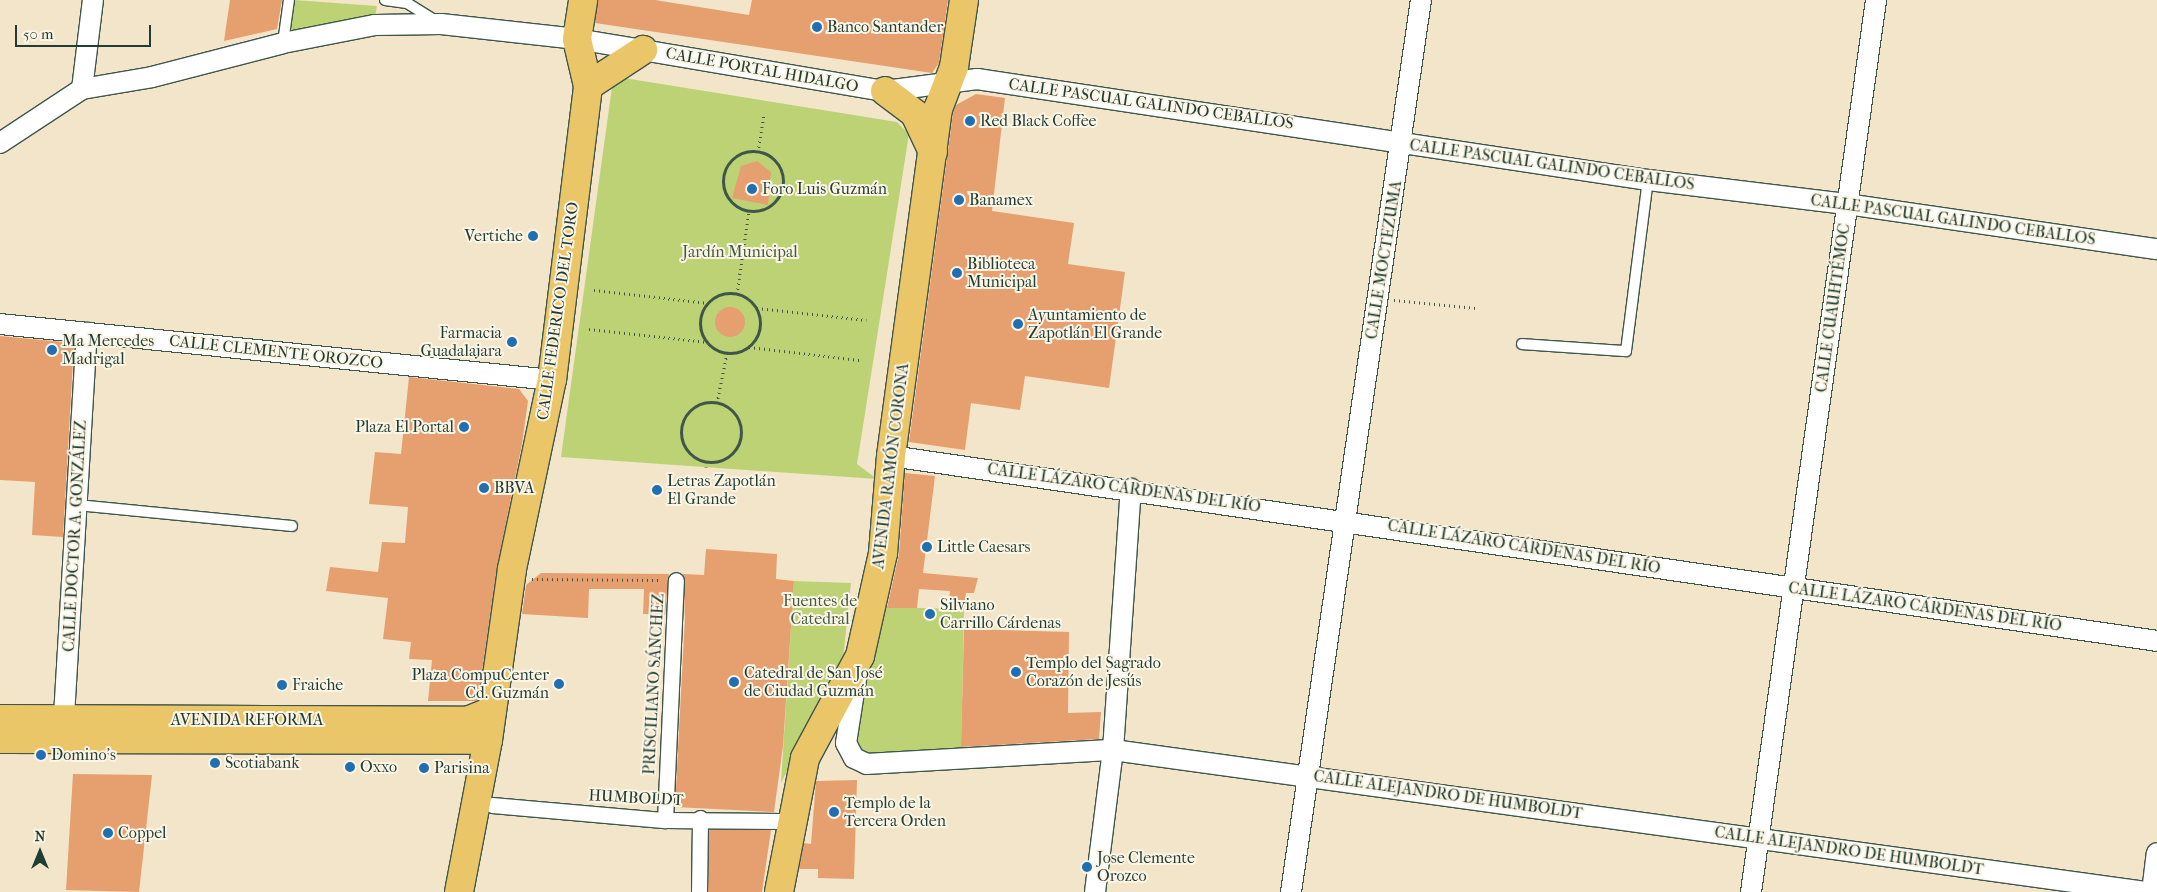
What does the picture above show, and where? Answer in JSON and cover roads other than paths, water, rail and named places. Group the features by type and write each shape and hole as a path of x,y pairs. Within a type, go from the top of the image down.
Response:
{"main road":[{"name":"CALLE FEDERICO DEL TORO","path":"459,892 488,740 512,570 552,380 588,86 577,39 583,0"},
{"name":"AVENIDA RAMÓN CORONA","path":"779,892 805,758 860,656 883,553 891,456 938,109 954,67 964,0"},
{"path":"588,86 644,50"},
{"path":"885,91 915,114 933,152"},
{"name":"AVENIDA REFORMA","path":"0,739 63,730 467,721 492,711"},
{"name":"AVENIDA REFORMA","path":"0,719 63,730 488,740"}],"street":[{"path":"0,143 82,89 93,0"},
{"name":"CALLE MOCTEZUMA","path":"1290,892 1421,0"},
{"name":"CALLE CUAUHTÉMOC","path":"1751,892 1796,588 1876,0"},
{"name":"CALLE PORTAL HIDALGO","path":"82,89 152,77 283,44 375,25 441,24 577,39 885,91 948,86"},
{"name":"CALLE PASCUAL GALINDO CEBALLOS","path":"948,86 977,79 1648,180 1847,204 2157,249"},
{"name":"CALLE CLEMENTE OROZCO","path":"0,324 552,380"},
{"name":"CALLE DOCTOR A. GONZÁLEZ","path":"63,730 87,333"},
{"name":"CALLE LÁZARO CÁRDENAS DEL RÍO","path":"891,456 1345,520 2157,641"},
{"path":"1095,892 1113,750 1130,489"},
{"name":"PRISCILIANO SÁNCHEZ","path":"665,820 676,580"},
{"name":"CALLE ALEJANDRO DE HUMBOLDT","path":"860,656 845,733 849,751 861,762 875,765 1113,750 2145,892"},
{"name":"HUMBOLDT","path":"492,805 665,820 700,818 780,821"},
{"path":"699,892 700,818"},
{"path":"2152,892 2157,853"}],"lane":[{"path":"283,44 289,0"},
{"path":"385,0 407,3 441,24"},
{"path":"1522,344 1626,351 1648,180"},
{"path":"77,506 292,526"}],"place":[{"name":"Banco Santander","path":"817,27"},
{"name":"Red Black Coffee","path":"970,121"},
{"name":"Foro Luis Guzmán","path":"752,189"},
{"name":"Banamex","path":"959,200"},
{"name":"Vertiche","path":"533,236"},
{"name":"Biblioteca Municipal","path":"957,273"},
{"name":"Ayuntamiento de Zapotlán El Grande","path":"1018,324"},
{"name":"Farmacia Guadalajara","path":"512,342"},
{"name":"Ma Mercedes Madrigal","path":"52,350"},
{"name":"Plaza El Portal","path":"464,427"},
{"name":"BBVA","path":"484,488"},
{"name":"Letras Zapotlán El Grande","path":"657,490"},
{"name":"Little Caesars","path":"927,547"},
{"name":"Silviano Carrillo Cárdenas","path":"930,614"},
{"name":"Templo del Sagrado Corazón de Jesús","path":"1016,672"},
{"name":"Catedral de San José de Ciudad Guzmán","path":"734,682"},
{"name":"Plaza CompuCenter Cd. Guzmán","path":"559,684"},
{"name":"Fraiche","path":"282,685"},
{"name":"Domino's","path":"41,755"},
{"name":"Scotiabank","path":"215,763"},
{"name":"Oxxo","path":"350,767"},
{"name":"Parisina","path":"424,768"},
{"name":"Templo de la Tercera Orden","path":"834,812"},
{"name":"Coppel","path":"108,833"},
{"name":"Jose Clemente Orozco","path":"1087,867"}],"park label":[{"name":"Jardín Municipal","path":"740,252"},
{"name":"Fuentes de Catedral","path":"820,610"}]}
